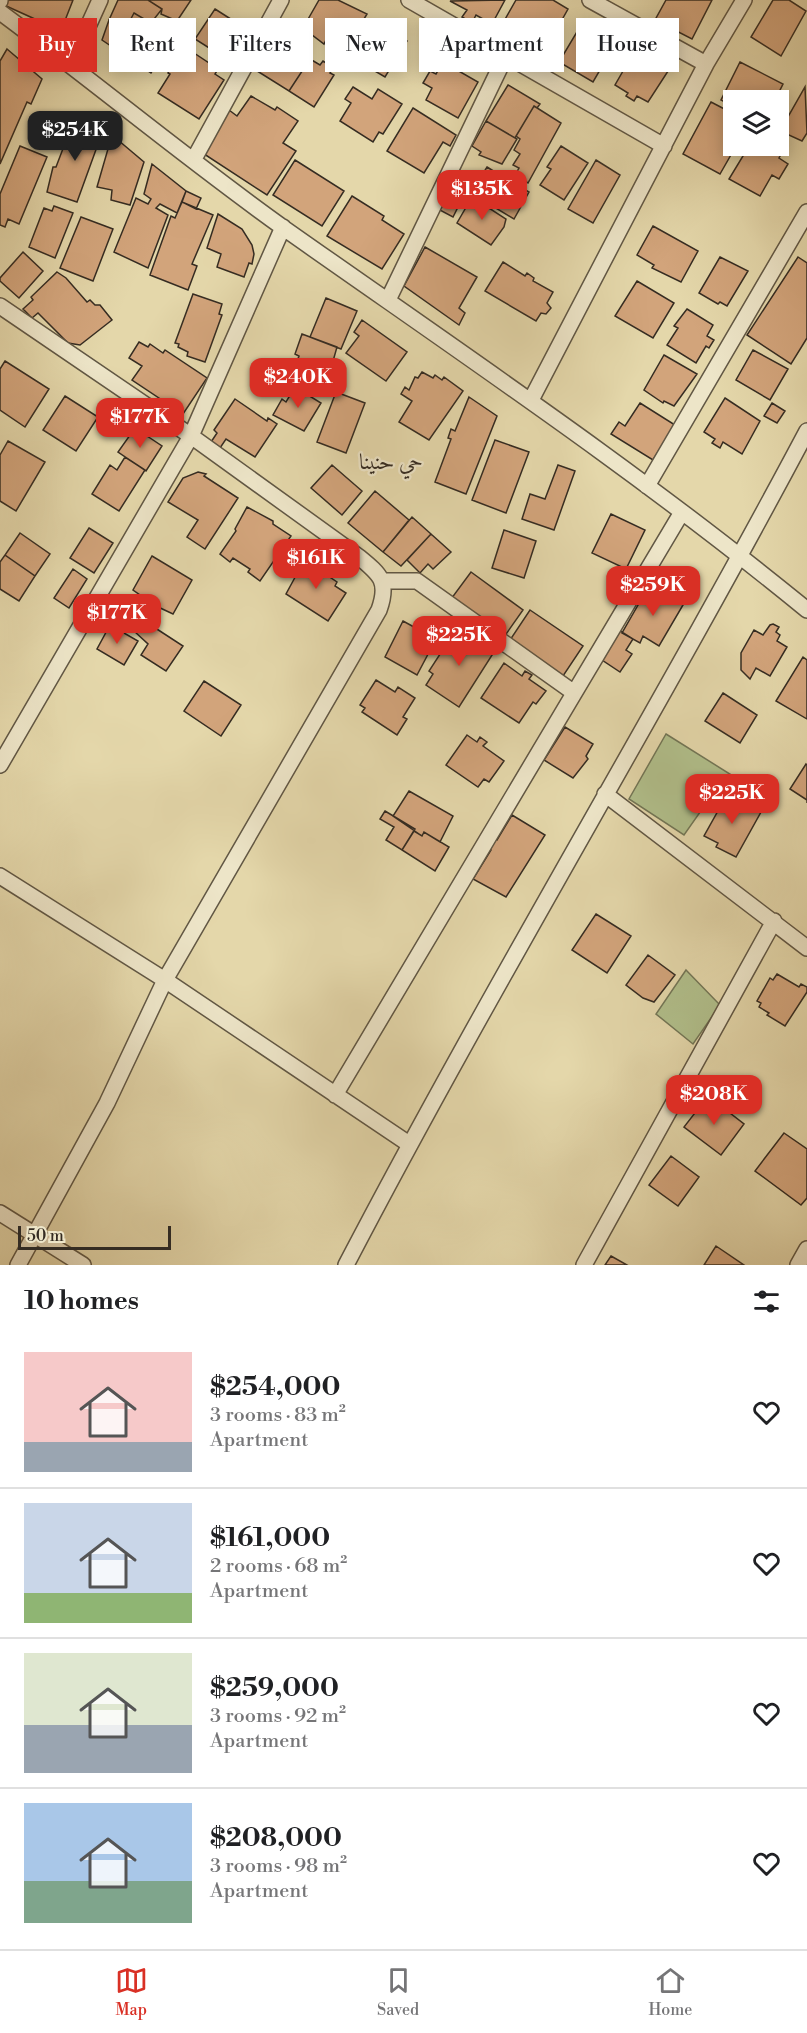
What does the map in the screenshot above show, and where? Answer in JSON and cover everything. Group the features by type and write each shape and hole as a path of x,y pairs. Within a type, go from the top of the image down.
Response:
{"street":[{"path":"92,18 100,0"},
{"path":"194,159 281,0"},
{"path":"409,0 440,18"},
{"path":"590,0 706,64"},
{"path":"531,400 706,64 744,0"},
{"path":"0,12 18,25"},
{"path":"81,72 283,227 531,400 741,556 807,610"},
{"path":"388,300 498,72"},
{"path":"534,72 664,146"},
{"path":"647,486 807,212"},
{"path":"0,765 191,436 283,227"},
{"path":"1,311 191,436 359,557 383,581 384,594 379,610 165,980 107,1103 18,1265"},
{"path":"346,1265 409,1144 741,556 807,431"},
{"path":"335,1095 682,512"},
{"path":"383,581 417,581 573,692"},
{"path":"605,794 807,948"},
{"path":"0,876 165,980 409,1144"},
{"path":"584,1265 774,921"},
{"path":"0,1213 83,1265"},
{"path":"798,1265 807,1249"}],"green space":[{"path":"666,734 733,776 721,795 707,786 695,802 703,808 684,835 629,799"},
{"path":"686,970 720,1005 693,1044 656,1014"}],"building":[{"path":"5,0 73,0 66,18 33,18 4,5"},
{"path":"118,0 148,0 162,9 155,18 142,18 134,13 131,18 110,18"},
{"path":"148,0 191,0 179,18 170,18 161,14 162,9"},
{"path":"319,0 338,0 367,14 365,18 325,18 324,44 313,36 313,18 309,18"},
{"path":"505,0 495,18 481,18 476,15 474,18 464,18 462,17 467,10 450,1"},
{"path":"516,0 553,0 568,9 563,18 506,18"},
{"path":"666,0 712,0 692,39 679,32 679,18 656,18"},
{"path":"773,0 789,0 806,11 781,56 751,37"},
{"path":"215,9 229,18 209,18"},
{"path":"134,13 142,18 131,18"},
{"path":"109,20 109,45 102,40"},
{"path":"208,20 208,47 196,38"},
{"path":"576,33 576,72 564,65 564,54"},
{"path":"7,49 18,58 18,72 34,72 42,79 31,104 27,102 0,164 0,61"},
{"path":"196,54 208,62 208,72 216,72 215,74 224,80 199,119 158,93 170,74 168,73 196,72"},
{"path":"313,61 320,65 323,61 325,62 325,72 331,72 334,75 314,107 289,91 301,72 313,72"},
{"path":"740,62 783,84 780,90 726,90"},
{"path":"259,72 301,72 289,91"},
{"path":"376,72 388,72 385,77"},
{"path":"429,72 436,74 437,72 460,72 478,82 458,118 426,100 432,88 423,83"},
{"path":"576,72 599,72 593,82"},
{"path":"622,72 667,72 648,102 637,96 634,101 626,96 628,93 615,85"},
{"path":"508,85 540,104 537,108 534,106 515,138 486,121"},
{"path":"353,87 372,99 378,89 402,104 383,134 379,132 373,142 340,121 351,103 345,99"},
{"path":"805,87 807,133 802,141 789,135 789,115"},
{"path":"251,96 275,110 277,107 298,121 283,143 296,151 267,195 201,152 229,110 237,116"},
{"path":"711,102 723,108 723,156 730,156 720,174 683,154"},
{"path":"534,106 561,123 528,183 515,175 519,168 513,165 520,154 514,150 520,139 516,136"},
{"path":"413,108 456,135 450,146 443,142 424,173 387,151"},
{"path":"81,116 102,133 77,202 47,192 53,167 56,167 64,146 69,148"},
{"path":"486,121 517,139 502,164 479,155 481,152 472,146"},
{"path":"112,135 144,162 130,205 111,200 112,190 97,187"},
{"path":"20,146 47,157 19,224 8,219 5,227 0,225 0,194"},
{"path":"561,146 588,163 564,200 540,185 551,169 547,167"},
{"path":"743,156 780,156 779,158 788,164 779,179 772,175 760,196 729,179"},
{"path":"295,160 344,191 322,226 273,195"},
{"path":"596,160 620,175 593,223 568,209"},
{"path":"152,164 186,191 177,213 160,204 156,208 168,215 148,268 114,252 136,198 148,204 151,199 144,194"},
{"path":"487,167 503,177 506,174 514,178 512,182 529,192 514,219 471,193"},
{"path":"186,191 201,198 196,209 182,202"},
{"path":"352,196 384,216 382,220 404,234 382,269 327,236"},
{"path":"472,197 506,219 504,227 491,245 457,223"},
{"path":"441,199 458,207 453,217 436,208"},
{"path":"182,202 213,215 192,264 197,266 188,290 150,275 171,216 175,218"},
{"path":"54,206 73,213 55,258 29,247 44,208 52,211"},
{"path":"218,214 242,229 252,245 254,254 252,264 249,263 244,277 217,267 221,254 207,248"},
{"path":"81,217 113,229 93,281 60,268"},
{"path":"653,226 698,251 681,282 652,268 654,265 637,255"},
{"path":"425,247 477,277 459,308 465,313 459,325 404,286"},
{"path":"23,252 43,271 19,298 0,281 0,278"},
{"path":"720,257 748,271 727,306 720,302 718,304 699,293"},
{"path":"798,257 807,263 807,338 791,364 747,335"},
{"path":"503,262 525,276 527,273 534,278 533,281 553,292 547,303 551,308 546,314 541,313 536,321 485,291"},
{"path":"57,272 66,278 87,302 90,300 95,305 100,305 112,320 80,345 68,343 38,313 32,318 23,309 33,300 31,297"},
{"path":"637,281 674,303 653,338 615,316"},
{"path":"193,294 222,304 219,314 222,315 205,362 187,356 188,352 175,343"},
{"path":"326,298 357,311 341,349 310,337"},
{"path":"687,309 713,325 707,336 714,340 709,348 706,346 696,363 667,345 678,328 674,326"},
{"path":"362,320 407,352 386,381 346,353 359,336 354,332"},
{"path":"302,334 337,347 326,386 291,377 299,356 295,354"},
{"path":"139,342 148,347 150,344 163,353 165,350 207,378 183,414 132,380 142,366 129,358"},
{"path":"753,350 788,369 770,400 736,380"},
{"path":"664,355 697,374 674,406 664,401 663,403 644,390"},
{"path":"5,361 49,389 25,427 0,410 0,369"},
{"path":"422,372 433,378 435,375 442,380 444,377 463,391 429,440 399,422 412,401 401,394 405,387 409,390 415,377 418,378"},
{"path":"295,387 321,403 304,431 273,415 282,399 286,402"},
{"path":"336,392 365,403 346,453 317,442"},
{"path":"65,396 98,417 76,451 43,430"},
{"path":"469,397 497,416 466,494 435,482 451,439 448,438 451,429 455,431"},
{"path":"725,398 760,421 742,454 723,442 720,448 712,443 715,439 704,432"},
{"path":"235,399 267,421 268,418 277,424 255,457 226,439 218,451 209,445 217,433 214,430"},
{"path":"640,403 675,425 653,460 611,434 619,422 625,426"},
{"path":"772,403 785,411 777,423 764,416"},
{"path":"135,428 162,446 146,471 118,452"},
{"path":"495,440 529,452 506,513 472,500"},
{"path":"8,441 45,462 16,511 0,501 0,455"},
{"path":"125,457 145,470 119,511 92,494 110,465 117,470"},
{"path":"332,465 362,491 342,515 311,488"},
{"path":"558,465 575,471 554,530 522,519 530,494 545,499"},
{"path":"198,472 206,474 204,476 238,498 205,549 187,537 198,520 168,502 183,478"},
{"path":"375,491 409,520 383,552 348,523"},
{"path":"247,507 273,521 273,524 291,536 260,581 248,572 250,569 233,558 230,562 220,554 236,531"},
{"path":"611,514 645,530 626,569 592,553"},
{"path":"412,517 431,534 401,566 383,552"},
{"path":"89,528 113,543 94,573 70,558"},
{"path":"504,530 536,541 524,578 492,568"},
{"path":"20,533 50,554 35,576 5,555"},
{"path":"431,534 451,552 433,569 428,564 420,573 407,560"},
{"path":"5,555 35,576 19,601 0,589 0,562"},
{"path":"305,555 317,563 315,567 337,582 335,586 346,593 328,621 286,594 299,570 302,572 304,568 299,565"},
{"path":"152,556 192,580 173,614 156,606 133,590"},
{"path":"73,569 87,579 69,608 54,598"},
{"path":"471,572 523,610 504,637 451,599"},
{"path":"649,586 683,605 659,646 643,636 640,643 622,633"},
{"path":"530,610 583,646 563,676 510,640"},
{"path":"143,620 183,646 166,671 141,655 148,644 135,632"},
{"path":"403,621 436,639 417,675 385,657"},
{"path":"773,624 779,627 776,632 780,635 777,641 787,647 770,676 756,668 750,679 741,670 741,653 754,630 763,635"},
{"path":"110,625 138,641 124,665 97,649"},
{"path":"457,628 494,652 459,707 426,685 433,674 429,671"},
{"path":"617,629 633,639 626,650 632,654 620,672 599,658"},
{"path":"803,657 807,660 807,719 776,701"},
{"path":"504,663 522,676 525,671 532,675 529,679 546,691 536,704 533,702 519,723 481,698"},
{"path":"376,680 395,692 398,687 415,698 403,717 407,719 397,735 362,712 365,708 360,705"},
{"path":"204,681 241,705 221,736 184,711"},
{"path":"723,693 757,715 740,743 705,721"},
{"path":"565,727 593,744 586,756 588,759 573,778 544,760"},
{"path":"467,735 477,742 480,737 487,742 483,746 504,761 489,782 484,779 478,787 446,765"},
{"path":"807,765 807,800 790,789"},
{"path":"409,791 453,816 440,842 424,832 422,836 393,816"},
{"path":"728,793 761,812 736,857 716,847 718,843 704,836"},
{"path":"385,811 415,829 402,850 386,840 394,827 380,819"},
{"path":"512,815 545,835 506,897 473,879 491,850 488,848 494,838 497,840"},
{"path":"414,831 422,836 424,832 449,847 435,871 402,850"},
{"path":"596,914 631,936 607,973 572,950"},
{"path":"648,955 675,975 654,1002 643,998 626,985"},
{"path":"777,974 799,987 801,984 807,987 807,992 785,1026 767,1015 769,1013 759,1007 761,1003 757,1001 770,978 773,980"},
{"path":"708,1096 744,1124 721,1155 684,1127"},
{"path":"784,1133 807,1149 807,1198 801,1205 755,1171"},
{"path":"671,1156 699,1177 678,1206 649,1185"},
{"path":"716,1246 744,1265 704,1265"},
{"path":"611,1256 627,1265 605,1265"}],"district":[{"name":"حي حنينا","path":"391,461"}]}
